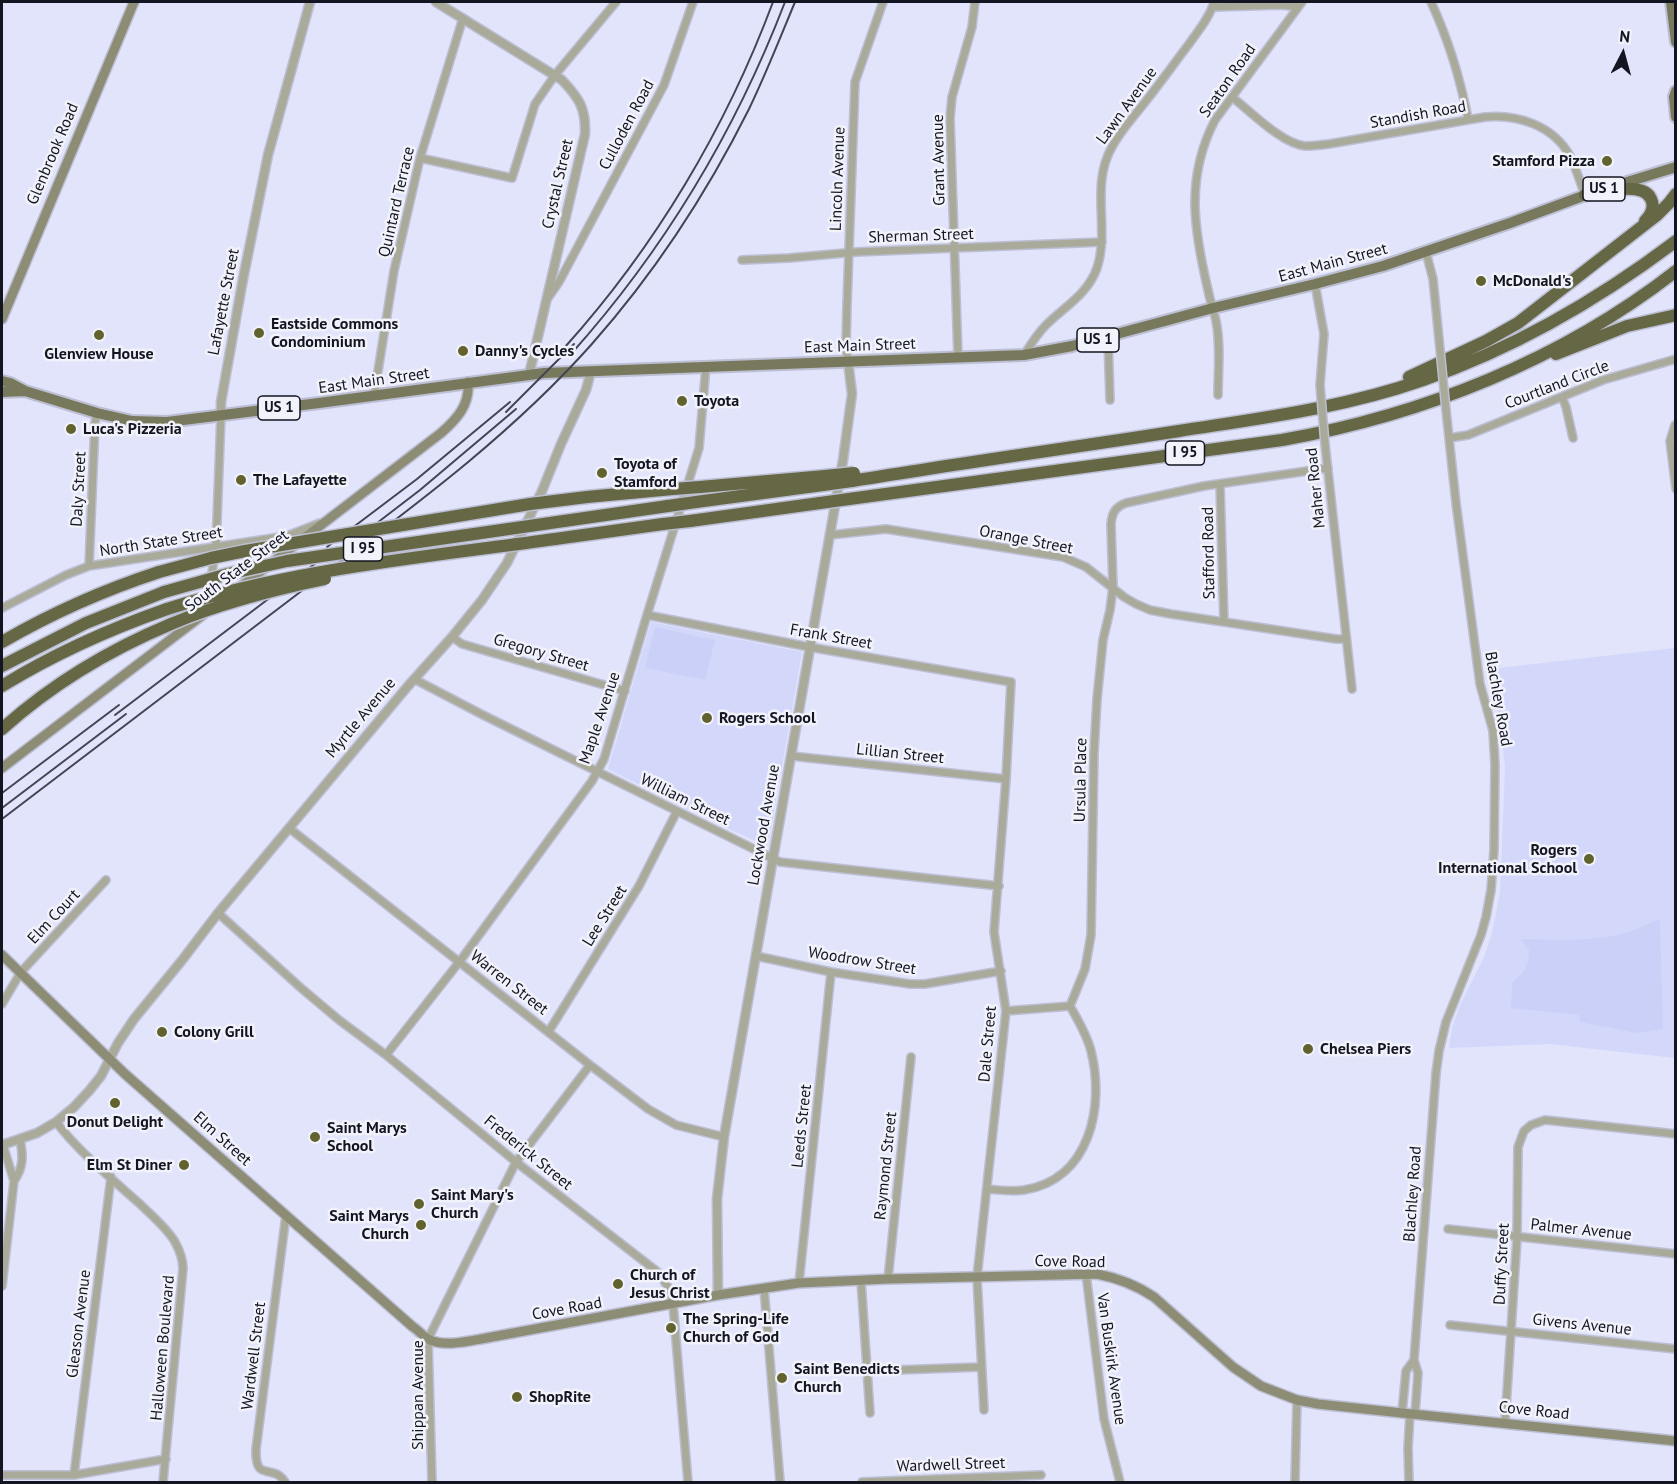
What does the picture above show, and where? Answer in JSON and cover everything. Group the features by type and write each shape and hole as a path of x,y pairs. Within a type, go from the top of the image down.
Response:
{"highway":[{"path":"1584,195 1637,189 1646,193 1652,202 1653,207 1649,216 1607,254"},
{"path":"1366,398 1502,333 1664,209 1676,194"},
{"name":"I 95","path":"2,666 86,623 164,592 228,574 287,561 696,502 824,480 950,465 1277,416 1366,398 1450,370 1531,334 1608,290 1676,241"},
{"name":"I 95","path":"2,686 84,642 130,622 225,592 283,578 1311,434 1370,420 1418,406 1512,369 1593,327 1676,271"},
{"path":"1512,369 1627,326 1676,315"},
{"path":"2,642 44,619 113,588 159,572 245,551 587,496 824,480"},
{"path":"2,729 32,703 72,676 134,640 210,608 267,591 432,556"}],"main road":[{"name":"Glenbrook Road","path":"2,319 134,2"},
{"path":"1671,2 1676,42"},
{"path":"1675,95 1676,117"},
{"name":"East Main Street","path":"2,381 25,391 125,420 166,422 529,375 706,366 1024,355 1064,348 1383,266 1584,195 1676,167"},
{"name":"South State Street","path":"2,768 449,426 467,401 468,382"},
{"name":"East Main Street","path":"2,392 25,391"},
{"name":"Elm Street","path":"2,955 110,1059 429,1339"},
{"name":"Cove Road","path":"429,1339 441,1343 460,1342 799,1283 1098,1274 1120,1279 1143,1289 1233,1367 1261,1386 1298,1400 1409,1414 1676,1441"}],"street":[{"name":"Lafayette Street","path":"206,613 216,547 221,402 268,155 310,2"},
{"name":"Crystal Street","path":"436,2 562,80 577,96 584,115 585,134 529,375"},
{"path":"420,158 512,178 535,104 555,75 616,2"},
{"name":"Culloden Road","path":"545,302 560,282 664,85 693,2"},
{"name":"Lincoln Avenue","path":"848,361 846,347 848,253 855,82 883,2"},
{"name":"Grant Avenue","path":"958,357 950,118 952,97 972,27 975,2"},
{"path":"1431,2 1448,39 1468,119"},
{"path":"1214,4 1300,4"},
{"name":"Lawn Avenue","path":"1024,355 1046,324 1078,297 1093,277 1102,242 1100,184 1110,150 1121,132 1196,35 1214,4"},
{"name":"Seaton Road","path":"1218,395 1218,338 1196,230 1194,205 1196,179 1208,134 1215,120 1300,4"},
{"name":"Quintard Terrace","path":"374,396 394,271 420,158 463,18"},
{"name":"Standish Road","path":"1232,96 1282,137 1306,146 1329,144 1468,119 1514,117 1528,121 1554,138 1569,155 1584,195"},
{"name":"Sherman Street","path":"742,260 1102,242"},
{"path":"557,252 573,255"},
{"name":"Blachley Road","path":"1409,1414 1418,1373 1414,1360 1439,1051 1446,1022 1481,935 1491,890 1494,850 1495,765 1492,731 1480,684 1456,503 1433,279 1426,252"},
{"name":"Maher Road","path":"1316,284 1324,334 1320,385 1325,444 1352,689"},
{"path":"1108,337 1110,400"},
{"name":"Courtland Circle","path":"1449,438 1468,435 1603,380 1676,359"},
{"name":"Lockwood Avenue","path":"718,1296 717,1199 724,1137 830,534 852,394 848,361"},
{"name":"Maple Avenue","path":"387,1055 460,962 585,790 604,759 699,448 706,366"},
{"name":"Myrtle Avenue","path":"2,1145 37,1133 56,1122 89,1091 101,1076 134,1019 218,913 488,593 507,563 542,491 586,390 591,371"},
{"path":"1563,397 1573,438"},
{"name":"Daly Street","path":"89,566 97,413"},
{"path":"1675,425 1670,441 1676,489"},
{"name":"Ursula Place","path":"1070,1006 1085,969 1091,935 1096,699 1102,640 1113,587 1112,514 1118,506 1126,503 1220,484 1328,468"},
{"name":"Stafford Road","path":"1220,484 1224,622"},
{"name":"North State Street","path":"2,608 66,575 89,566 287,536 330,519"},
{"name":"Orange Street","path":"830,534 886,529 1063,557 1086,567 1124,597 1150,610 1346,639"},
{"name":"Frank Street","path":"647,615 809,647 1011,682"},
{"name":"Gregory Street","path":"452,637 462,644 625,691"},
{"name":"William Street","path":"414,679 787,864 999,886"},
{"name":"Dale Street","path":"984,1410 977,1278 1006,1011 994,932 999,886 1011,682"},
{"name":"Lillian Street","path":"791,756 1006,779"},
{"name":"Lee Street","path":"549,1031 639,886 678,811"},
{"name":"Warren Street","path":"290,828 590,1065 648,1108 676,1125 724,1137"},
{"name":"Elm Court","path":"2,1004 21,972 106,880"},
{"name":"Frederick Street","path":"218,913 301,988 387,1055 516,1162 659,1273 671,1292 674,1304 688,1482"},
{"name":"Woodrow Street","path":"756,956 831,972 915,985 1001,971"},
{"name":"Leeds Street","path":"799,1283 831,972"},
{"path":"987,1189 1024,1190 1058,1176 1079,1156 1094,1113 1095,1077 1092,1056 1087,1039 1070,1006 1006,1011"},
{"name":"Raymond Street","path":"888,1279 911,1056"},
{"name":"Shippan Avenue","path":"432,1482 429,1339 516,1162 590,1065"},
{"name":"Duffy Street","path":"1505,1423 1517,1238 1518,1147 1524,1131 1531,1125 1545,1120 1676,1134"},
{"name":"Halloween Boulevard","path":"56,1122 68,1138 167,1232 179,1250 183,1263 163,1482"},
{"path":"2,1286 14,1181 22,1166 20,1139"},
{"path":"2,1145 14,1181"},
{"name":"Gleason Avenue","path":"74,1475 111,1177"},
{"name":"Wardwell Street","path":"285,1482 275,1474 264,1473 255,1463 286,1215"},
{"name":"Palmer Avenue","path":"1448,1229 1676,1254"},
{"name":"Van Buskirk Avenue","path":"1086,1274 1104,1419 1120,1482"},
{"path":"861,1280 870,1413"},
{"path":"764,1288 780,1482"},
{"name":"Givens Avenue","path":"1450,1325 1676,1349"},
{"name":"Blachley Road","path":"1409,1414 1406,1371 1414,1360"},
{"path":"868,1371 981,1367"},
{"path":"1295,1482 1298,1400"},
{"path":"1409,1414 1410,1482"},
{"path":"2,1475 74,1475 166,1459"},
{"name":"Wardwell Street","path":"862,1482 1041,1475"}],"shaded area":[{"name":"Rogers School","path":"651,622 802,652 768,847 608,769"},
{"path":"655,627 715,640 705,680 645,668"},
{"name":"Rogers International School","path":"1675,648 1675,1058 1550,1044 1449,1048 1452,1028 1460,1005 1484,957 1492,933 1500,893 1505,768 1500,721 1489,669"},
{"path":"1660,919 1663,1029 1636,1033 1580,1022 1579,1015 1511,1008 1512,983 1525,969 1529,956 1529,950 1520,939 1599,938 1625,933"}],"railway":[{"path":"565,347 629,269 685,184 733,95 773,2"},
{"path":"571,354 637,273 694,188 744,97 785,2"},
{"path":"2,819 458,471 527,411 559,379 591,345 636,290 697,202 749,109 795,2"},
{"path":"506,412 574,344"},
{"path":"327,547 417,479 510,402"},
{"path":"334,556 420,490 516,409"},
{"path":"115,715 337,547"},
{"path":"2,793 119,705"},
{"path":"2,808 126,714"}],"place":[{"name":"Stamford Pizza","path":"1607,161"},
{"name":"McDonald's","path":"1481,281"},
{"name":"Eastside Commons Condominium","path":"259,333"},
{"name":"Glenview House","path":"99,335"},
{"name":"Danny's Cycles","path":"463,351"},
{"name":"Toyota","path":"682,401"},
{"name":"Luca's Pizzeria","path":"71,429"},
{"name":"Toyota of Stamford","path":"602,473"},
{"name":"The Lafayette","path":"241,480"},
{"name":"Rogers School","path":"707,718"},
{"name":"Rogers International School","path":"1589,859"},
{"name":"Colony Grill","path":"162,1032"},
{"name":"Chelsea Piers","path":"1308,1049"},
{"name":"Donut Delight","path":"115,1103"},
{"name":"Saint Marys School","path":"315,1137"},
{"name":"Elm St Diner","path":"184,1165"},
{"name":"Saint Mary's Church","path":"419,1204"},
{"name":"Saint Marys Church","path":"421,1225"},
{"name":"Church of Jesus Christ","path":"618,1284"},
{"name":"The Spring-Life Church of God","path":"671,1328"},
{"name":"Saint Benedicts Church","path":"782,1378"},
{"name":"ShopRite","path":"517,1397"}]}
